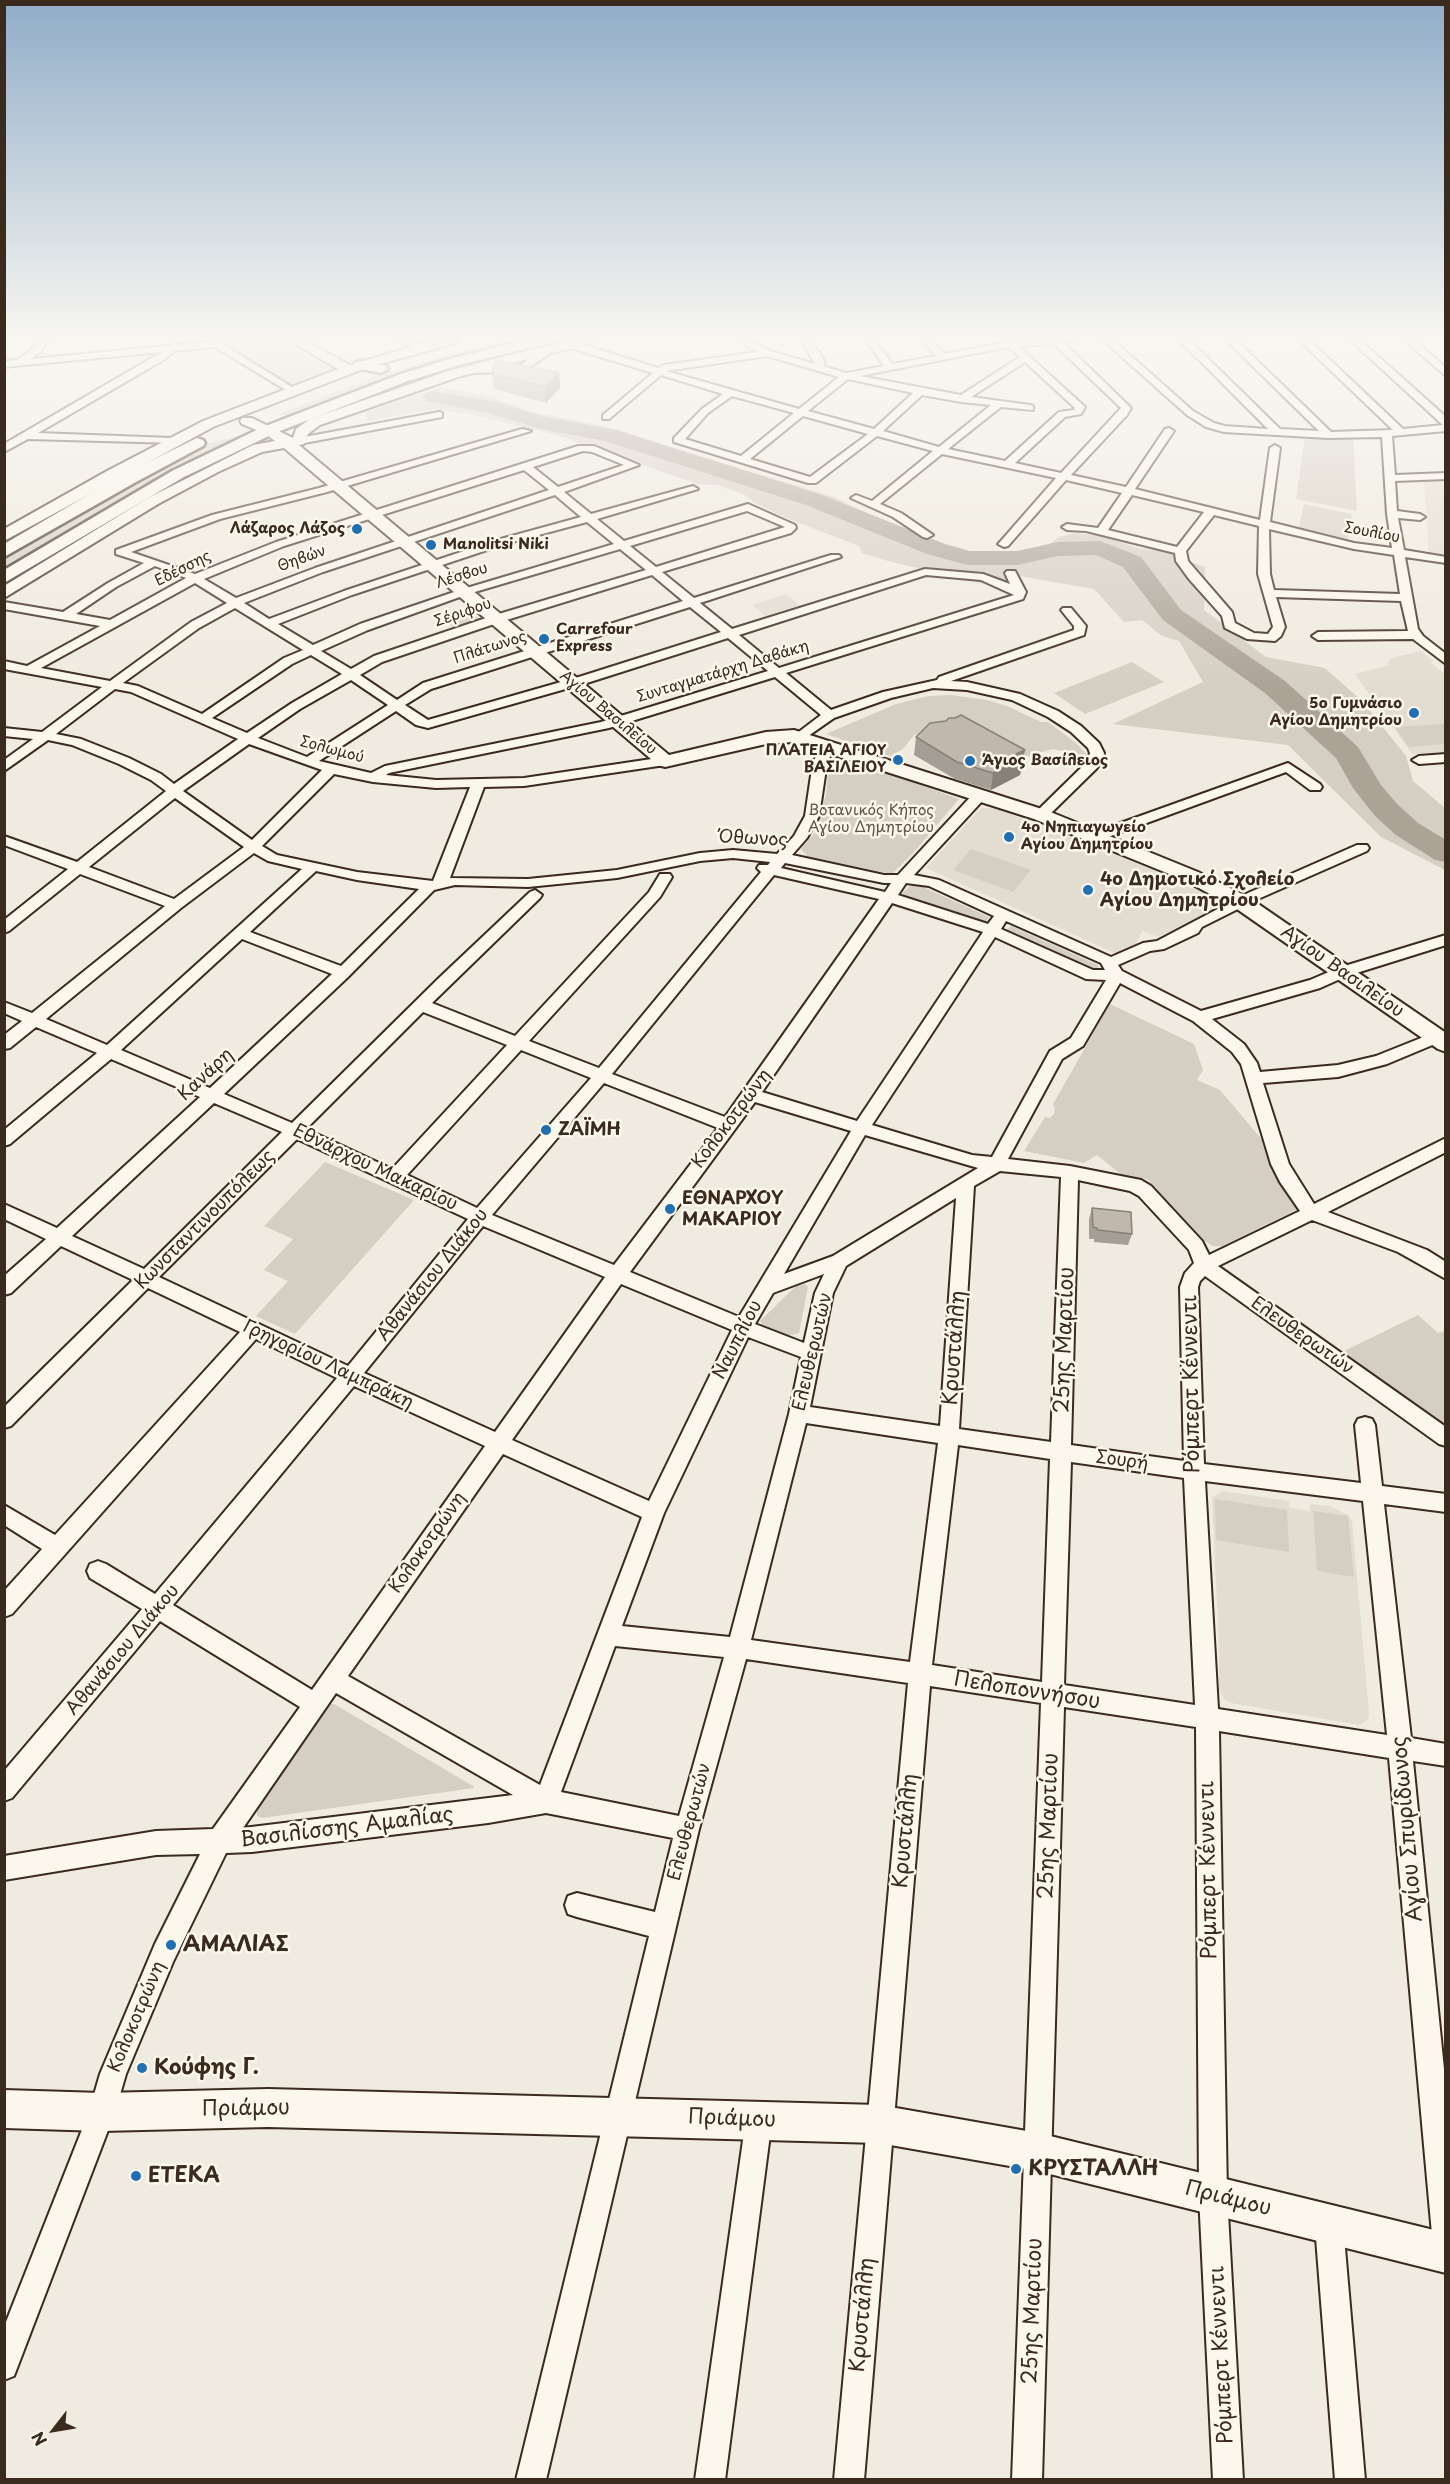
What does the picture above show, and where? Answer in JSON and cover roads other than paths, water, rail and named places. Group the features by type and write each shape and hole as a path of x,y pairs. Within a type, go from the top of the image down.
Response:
{"main road":[{"path":"4,552 173,456"},
{"path":"4,578 178,474 228,456"}],"street":[{"path":"4,536 11,528 144,456"},
{"path":"4,593 163,496 241,456"},
{"name":"Αγίου Βασιλείου","path":"300,456 666,761 778,736 801,737 1041,815 1191,876 1241,902 1438,1034"},
{"path":"439,456 207,520 120,552 195,578 352,675 421,722 428,724 570,681 586,679 925,572 963,574 983,578 1020,592"},
{"name":"Εδέσσης","path":"28,670 195,578 269,548 558,456"},
{"name":"Εδέσσης","path":"610,456 634,465"},
{"path":"729,456 812,481 845,456"},
{"path":"742,460 747,456"},
{"path":"874,504 937,456"},
{"name":"Σουλίου","path":"964,456 1130,491 1264,525 1398,554 1446,560"},
{"path":"1006,466 1017,456"},
{"path":"1004,544 1083,456"},
{"path":"1101,532 1153,456"},
{"path":"1179,551 1182,561 1193,577 1228,615 1229,625 1251,636 1271,638 1277,633 1279,627 1264,574 1264,525 1274,456"},
{"path":"1389,456 1392,514 1415,634 1446,660"},
{"name":"Θηβών","path":"4,767 195,625 235,603 288,581 634,465"},
{"path":"526,466 731,632 829,715"},
{"path":"1391,478 1446,476"},
{"path":"269,623 301,609 512,539 693,489"},
{"path":"856,498 897,515 927,535"},
{"name":"Λέσβου","path":"204,718 288,661 364,627 464,592 748,507 790,525 791,528"},
{"path":"1179,551 1202,525 1211,510"},
{"path":"1392,514 1420,518"},
{"path":"1067,527 1086,528 1179,551"},
{"name":"Σέριφου","path":"4,928 175,792 247,738 378,659 496,619 791,528"},
{"name":"Πλάτωνος","path":"308,762 427,686 835,557"},
{"path":"65,616 112,585 154,562"},
{"path":"1011,573 1020,592"},
{"name":"Συνταγματάρχη Δαβάκη","path":"373,778 385,770 618,721 1012,600 1019,597 1020,592"},
{"path":"1271,593 1407,598"},
{"path":"4,605 111,624"},
{"path":"801,737 813,725 829,715 887,695 933,684 1080,632 1080,626 1067,610"},
{"path":"1318,636 1415,634"},
{"name":"Σολωμού","path":"4,665 114,684 150,694 247,738 308,762 373,778 414,783 478,784 550,779 666,761"},
{"path":"933,684 967,686 1016,697 1053,714 1083,735 1094,746 1096,759 1092,765 1041,815"},
{"name":"Όθωνος","path":"4,732 47,736 76,742 124,761 156,777 252,848 273,858 311,868 433,886 452,891 535,895 605,887 726,865 777,864 884,879 918,879 934,883 996,923 1091,975 1113,969 1199,1017 1238,1048 1249,1063 1255,1077 1280,1164 1286,1177 1311,1213"},
{"name":"Αθανάσιου Διάκου","path":"4,1790 351,1376 480,1217 801,838 812,816 820,762 829,746"},
{"path":"1419,760 1446,758"},
{"path":"1095,837 1288,767 1315,787"},
{"path":"4,1044 176,904 252,848 331,769"},
{"name":"Κανάρη","path":"4,1288 211,1097 445,874 478,784"},
{"name":"Κολοκοτρώνη","path":"4,2366 102,2112 113,2074 164,1953 218,1843 617,1275 751,1095 889,897 980,795"},
{"path":"4,840 176,904"},
{"path":"765,1289 839,1261 996,1165 1056,1055 1077,1042 1113,969 1148,946 1159,946 1193,930 1197,924 1241,902 1362,848"},
{"name":"Όθωνος","path":"433,886 455,881 510,883 579,879 719,855 746,854 889,897 996,923"},
{"path":"4,1140 109,1052 311,868"},
{"path":"395,1177 655,894 665,877"},
{"name":"Κωνσταντινουπόλεως","path":"4,1420 421,1005 535,895"},
{"name":"Ναυπλίου","path":"546,1801 654,1513 743,1327 861,1128 996,923"},
{"path":"239,933 343,973"},
{"path":"1199,1017 1315,984 1343,972 1359,969 1446,940"},
{"path":"421,1005 603,1074 728,1125"},
{"name":"Εθνάρχου Μακαρίου","path":"4,1007 295,1131 480,1217 813,1354"},
{"path":"1255,1077 1338,1071 1380,1060 1438,1034"},
{"name":"Ελευθερωτών","path":"751,1095 972,1161 1070,1172 1122,1181 1145,1191 1196,1246 1204,1265 1228,1285 1446,1438"},
{"path":"1204,1265 1446,1144"},
{"name":"25ης Μαρτίου","path":"1027,2480 1070,1172"},
{"name":"Κρυστάλλη","path":"849,2480 920,1674 950,1436 966,1183"},
{"name":"Γρηγορίου Λαμπράκη","path":"4,1211 351,1376 654,1513"},
{"path":"1311,1213 1404,1247 1421,1255 1446,1272"},
{"name":"Ελευθερωτών","path":"531,2480 687,1829 800,1414 824,1293 839,1261"},
{"name":"Ρόμπερτ Κέννεντι","path":"1204,1265 1191,1278 1189,1287 1194,1471 1207,1719 1213,2194 1228,2480"},
{"path":"4,1607 253,1330"},
{"name":"Σουρή","path":"800,1414 1194,1471 1374,1492 1446,1503"},
{"name":"Αγίου Σπυρίδωνος","path":"1365,1425 1400,1747 1446,2234"},
{"path":"4,1514 57,1548"},
{"path":"98,1571 315,1704"},
{"name":"Πελοποννήσου","path":"608,1635 738,1648 920,1674 1446,1755"},
{"path":"333,1679 546,1801"},
{"name":"Βασιλίσσης Αμαλίας","path":"4,1868 156,1844 252,1840 488,1811 546,1801 687,1829"},
{"path":"577,1905 664,1927"},
{"name":"Πριάμου","path":"4,2109 102,2112 268,2108 759,2119 879,2124 1038,2152 1446,2253"},
{"path":"710,2480 759,2119"},
{"path":"1329,2225 1350,2480"}],"waterway":[{"path":"672,456 814,500 936,549 969,558 1017,558 1058,549 1100,548 1132,562 1172,615 1275,687 1348,753 1368,788 1386,810 1407,829 1446,853"}],"place":[{"name":"Λάζαρος Λάζος","path":"357,529"},
{"name":"Manolitsi Niki","path":"431,545"},
{"name":"Carrefour Express","path":"544,639"},
{"name":"5ο Γυμνάσιο Αγίου Δημητρίου","path":"1414,713"},
{"name":"ΠΛΑΤΕΙΑ ΑΓΙΟΥ ΒΑΣΙΛΕΙΟΥ","path":"898,760"},
{"name":"Άγιος Βασίλειος","path":"970,761"},
{"name":"4ο Νηπιαγωγείο Αγίου Δημητρίου","path":"1009,837"},
{"name":"4ο Δημοτικό Σχολείο Αγίου Δημητρίου","path":"1088,890"},
{"name":"ΖΑΪ́ΜΗ","path":"546,1130"},
{"name":"ΕΘΝΑΡΧΟΥ ΜΑΚΑΡΙΟΥ","path":"670,1209"},
{"name":"ΑΜΑΛΙΑΣ","path":"171,1945"},
{"name":"Κούφης Γ.","path":"142,2068"},
{"name":"ΚΡΥΣΤΑΛΛΗ","path":"1016,2169"},
{"name":"ΕΤΕΚΑ","path":"136,2176"}],"park label":[{"name":"Βοτανικός Κήπος Αγίου Δημητρίου","path":"871,820"}]}
